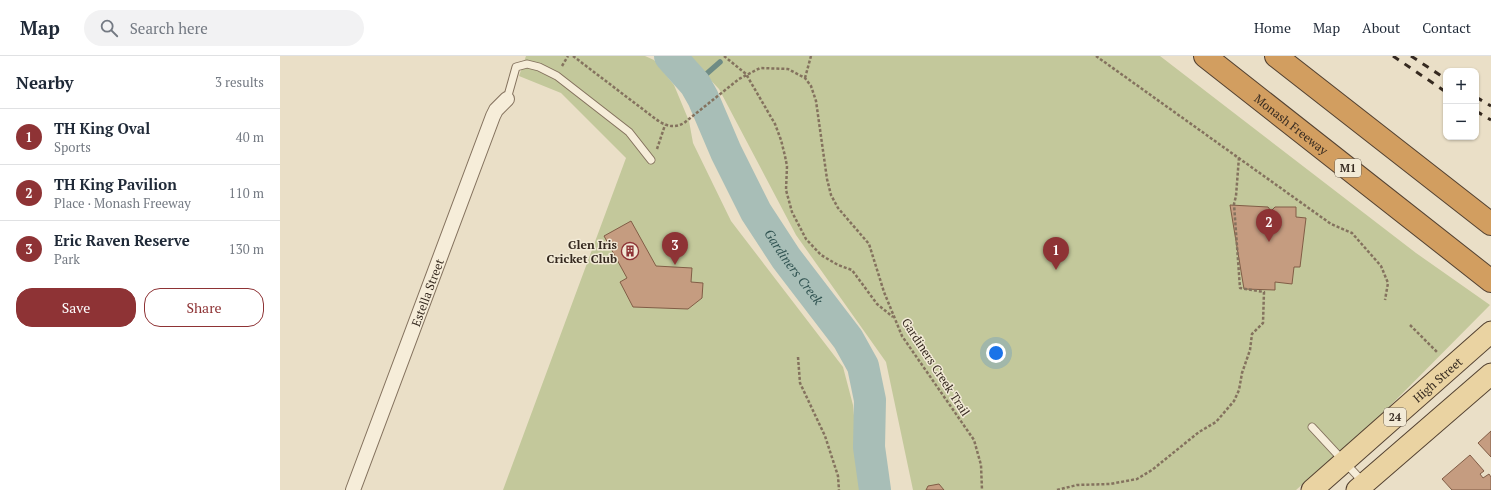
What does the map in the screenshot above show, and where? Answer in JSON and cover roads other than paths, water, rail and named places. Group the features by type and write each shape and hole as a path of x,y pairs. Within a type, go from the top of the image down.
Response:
{"highway":[{"name":"Monash Freeway","path":"1204,56 1491,281"},
{"path":"1276,56 1491,224"}],"main road":[{"name":"High Street","path":"1312,490 1491,332"},
{"name":"24","path":"1361,487 1491,374"}],"street":[{"name":"Estella Street","path":"353,490 493,116 496,110 507,99"}],"lane":[{"path":"507,99 516,67 527,64 539,67 557,76 630,132 651,160"},
{"path":"1312,427 1344,462 1361,487"}],"waterway":[{"name":"Gardiners Creek","path":"670,56 695,84 703,98 726,152 756,212 786,258 848,339 863,366 870,400 869,447 875,490"},
{"path":"695,84 720,62"}],"railway":[{"path":"1393,56 1443,90"},
{"path":"1411,56 1443,77"},
{"path":"1479,99 1491,106"},
{"path":"1479,113 1491,120"}],"place":[{"name":"TH King Pavilion","path":"1269,242"},
{"name":"Glen Iris Cricket Club","path":"630,251"},
{"name":"Eric Raven Reserve","path":"675,265"},
{"name":"TH King Oval","path":"1056,270"}]}
